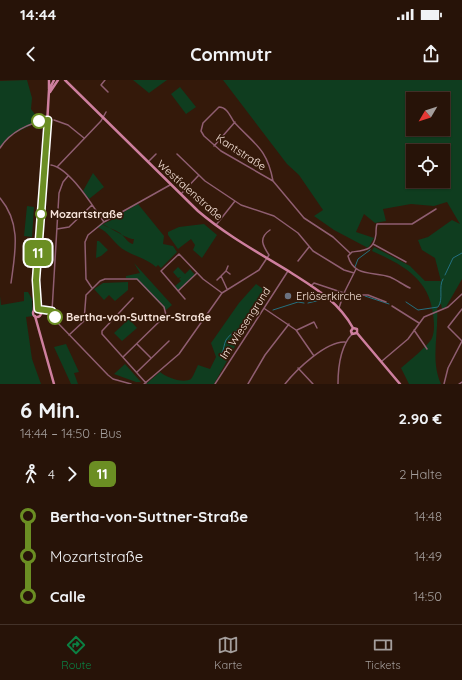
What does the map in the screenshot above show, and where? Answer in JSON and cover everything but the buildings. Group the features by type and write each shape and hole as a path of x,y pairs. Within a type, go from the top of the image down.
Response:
{"main road":[{"path":"49,80 48,120 36,300 33,313 54,384"},
{"path":"49,90 54,80"},
{"path":"49,97 58,80"},
{"name":"Westfalenstraße","path":"65,80 180,195 216,225 329,298 339,308 353,328 357,329 357,333"},
{"path":"36,300 40,315 39,330"},
{"path":"34,310 39,310"},
{"path":"35,316 40,315"},
{"path":"353,328 351,331 352,334 357,333 400,384"}],"street":[{"path":"105,80 101,85 108,92"},
{"name":"Kantstraße","path":"234,122 223,107 217,108 201,126 204,136 214,146 273,181 304,218 333,237 350,253"},
{"path":"58,166 103,118 106,112"},
{"path":"0,148 6,140 32,123 48,120"},
{"path":"54,120 68,125 84,138"},
{"path":"214,146 234,122 260,148 273,181"},
{"path":"148,162 156,154"},
{"path":"177,154 199,175 234,201 241,205 274,216 298,232 309,248 344,270 354,273"},
{"path":"51,165 58,166 68,176 104,222"},
{"path":"180,195 199,175"},
{"path":"68,176 63,182 59,193 52,311 56,321 108,375 113,379 130,384"},
{"path":"92,288 86,279 86,238 104,222 170,185"},
{"path":"0,198 10,214 15,229 16,248 11,283"},
{"path":"216,225 234,201"},
{"path":"57,229 69,227 92,205"},
{"path":"410,288 388,276 367,274 356,269 349,258 350,253 367,250 373,244 377,224 412,224 436,209"},
{"path":"133,298 102,331 102,334 137,372 145,383 178,354 195,334 222,293 254,274 268,258 269,255 264,249 262,240 265,234 270,230"},
{"path":"373,244 406,262"},
{"path":"298,261 309,248"},
{"path":"185,299 162,273 161,269 179,254 197,273 222,293"},
{"path":"216,280 228,266"},
{"path":"339,308 344,293 356,269"},
{"path":"226,270 230,274"},
{"name":"Im Wiesengrund","path":"215,384 265,309 288,271"},
{"path":"178,291 197,273"},
{"path":"221,276 227,289"},
{"path":"69,335 85,319 85,300 92,288 106,278 137,279 164,307 166,313 164,318 123,357"},
{"path":"311,286 314,283 350,295 368,295 386,302"},
{"path":"382,361 401,346 427,315 441,311 453,304 462,294"},
{"path":"392,306 419,323"},
{"path":"265,309 296,330 314,356"},
{"path":"444,384 448,368 462,341 448,327 462,309"},
{"path":"39,310 52,311"},
{"path":"40,315 48,311"},
{"path":"296,330 314,322 317,328"},
{"path":"248,384 265,355 289,324"},
{"path":"414,330 427,349"},
{"path":"338,384 339,364 345,342 352,334"},
{"path":"137,372 169,341"},
{"path":"285,384 298,368 314,356 340,341 345,342"},
{"path":"137,344 151,358"},
{"path":"298,368 313,384"}],"green space":[{"path":"27,80 32,98 31,109 40,121 11,135 0,147 0,81"},
{"path":"133,80 167,80 149,93"},
{"path":"223,80 462,80 462,279 446,307 442,309 441,304 437,307 435,356 441,384 409,384 401,368 427,345 433,335 433,314 426,291 420,282 403,267 372,251 374,247 410,266 425,281 441,281 435,258 422,250 418,240 428,237 452,220 460,224 447,202 434,206 411,204 383,209 386,221 375,223 364,214 356,232 374,238 368,248 334,230 314,216 323,210 299,175 287,164"},
{"path":"180,87 196,107 186,114 171,94"},
{"path":"93,173 104,187 89,199 83,191"},
{"path":"138,204 164,236 163,244 173,246 177,252 161,268 158,265 156,267 122,248 105,232 97,227 102,224 110,228 103,224 123,215 122,213","holes":["122,235 134,239 133,244 128,241"]},
{"path":"27,206 34,207 32,237 24,236"},
{"path":"204,224 217,235 202,258 193,250 195,245 191,239 178,249 168,235 168,232 179,227"},
{"path":"97,241 99,241 108,250 96,258"},
{"path":"134,263 172,305 166,310 136,279 126,278 126,276 140,273"},
{"path":"178,267 185,274 190,269 195,275 178,290 175,286 181,281 179,279 181,277 178,278 173,272"},
{"path":"128,282 128,290 115,301 109,295 104,300 94,289 103,283"},
{"path":"256,284 269,293 238,341 214,384 146,384 160,372 170,378 184,381 191,379 198,365 210,369 216,357 211,343 239,303"},
{"path":"24,292 28,292 32,299 33,316 26,317 32,359 41,384 0,384 0,296 1,305 24,301"},
{"path":"129,319 137,328 122,341 114,333"},
{"path":"66,344 79,372 74,373 78,384 71,384 54,347"},
{"path":"125,364 141,382 136,382 114,374"}],"waterway":[{"path":"355,267 358,259 370,250"},
{"path":"445,275 453,258 462,253"},
{"path":"406,302 418,310 438,307 441,300 441,286 443,279"},
{"path":"365,296 389,304"},
{"path":"308,303 325,299"},
{"path":"273,310 298,302 304,303"},
{"path":"222,353 228,337 246,324 250,325"}],"bus line":[{"name":"11","path":"39,121 48,120 43,163 36,300 38,309 43,311 52,311 55,317"}],"place":[{"name":"Mozartstraße","path":"41,214"},
{"name":"Erlöserkirche","path":"288,296"},
{"name":"Bertha-von-Suttner-Straße","path":"55,317"}]}
